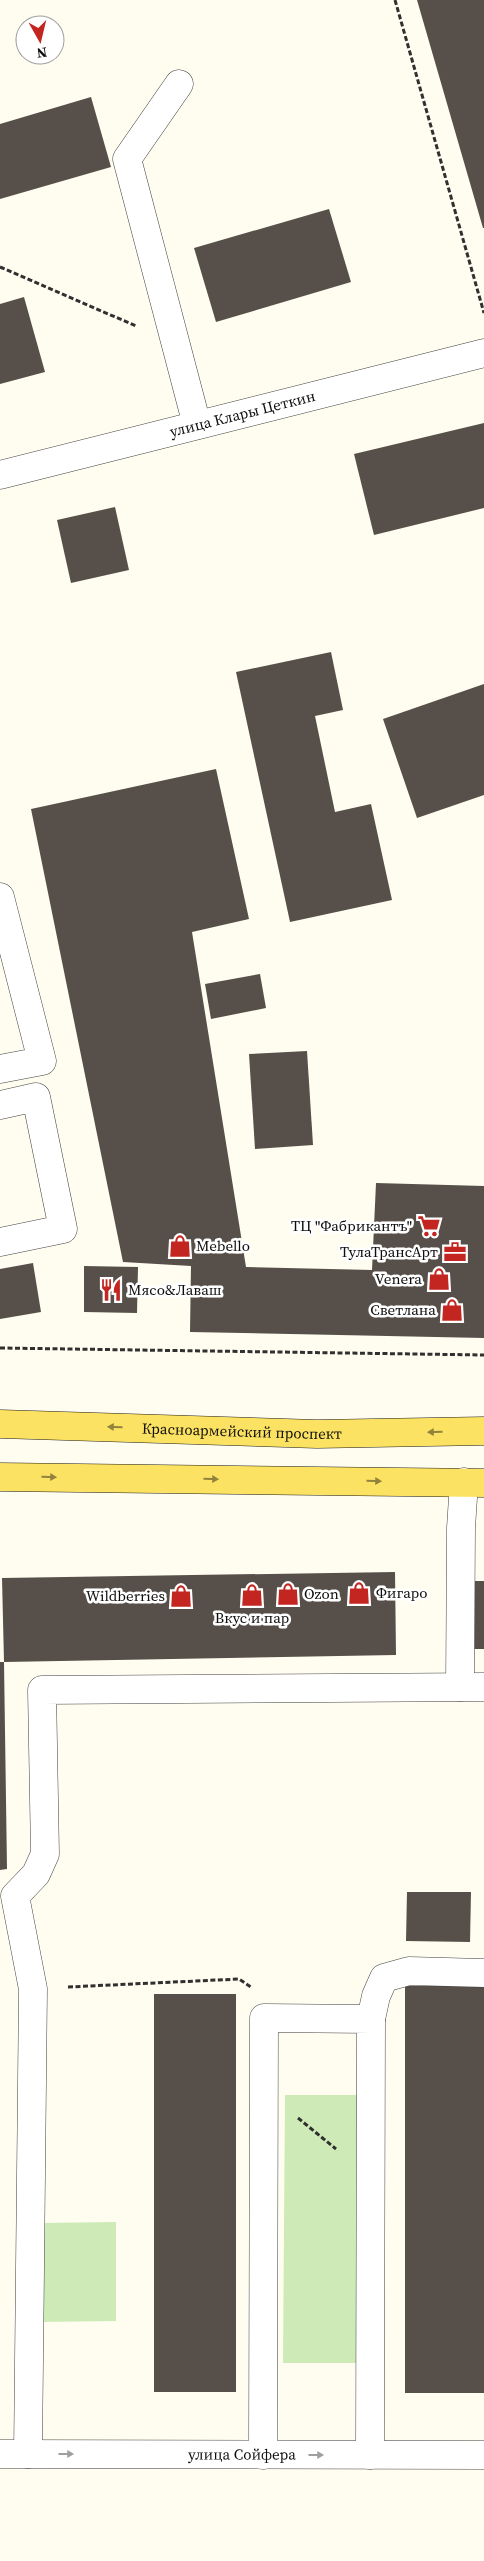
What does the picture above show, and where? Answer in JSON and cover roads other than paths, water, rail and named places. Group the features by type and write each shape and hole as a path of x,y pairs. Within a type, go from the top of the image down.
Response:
{"main road":[{"name":"Красноармейский проспект","path":"0,1424 317,1434 484,1431"},
{"path":"0,1477 474,1482"}],"street":[{"path":"180,84 127,159 197,425"},
{"name":"улица Клары Цеткин","path":"0,475 484,353"},
{"path":"0,897 42,1061 0,1069"},
{"path":"0,1105 36,1097 63,1229 0,1242"},
{"path":"28,2454 33,1989 8,1895 36,1874 45,1854 42,1690 472,1687 474,1482"},
{"path":"370,2455 371,2019 376,1996 384,1978 410,1972 484,1973"},
{"path":"263,2455 264,2018 371,2019"},
{"name":"улица Сойфера","path":"0,2454 484,2455"}],"place":[{"name":"ТЦ \"Фабрикантъ\"","path":"429,1226"},
{"name":"Mebello","path":"180,1246"},
{"name":"ТулаТрансАрт","path":"455,1252"},
{"name":"Venera","path":"439,1279"},
{"name":"Мясо&Лаваш","path":"111,1290"},
{"name":"Светлана","path":"452,1310"},
{"name":"Фигаро","path":"359,1593"},
{"name":"Ozon","path":"288,1594"},
{"name":"Вкус и пар","path":"252,1595"},
{"name":"Wildberries","path":"181,1596"}]}
